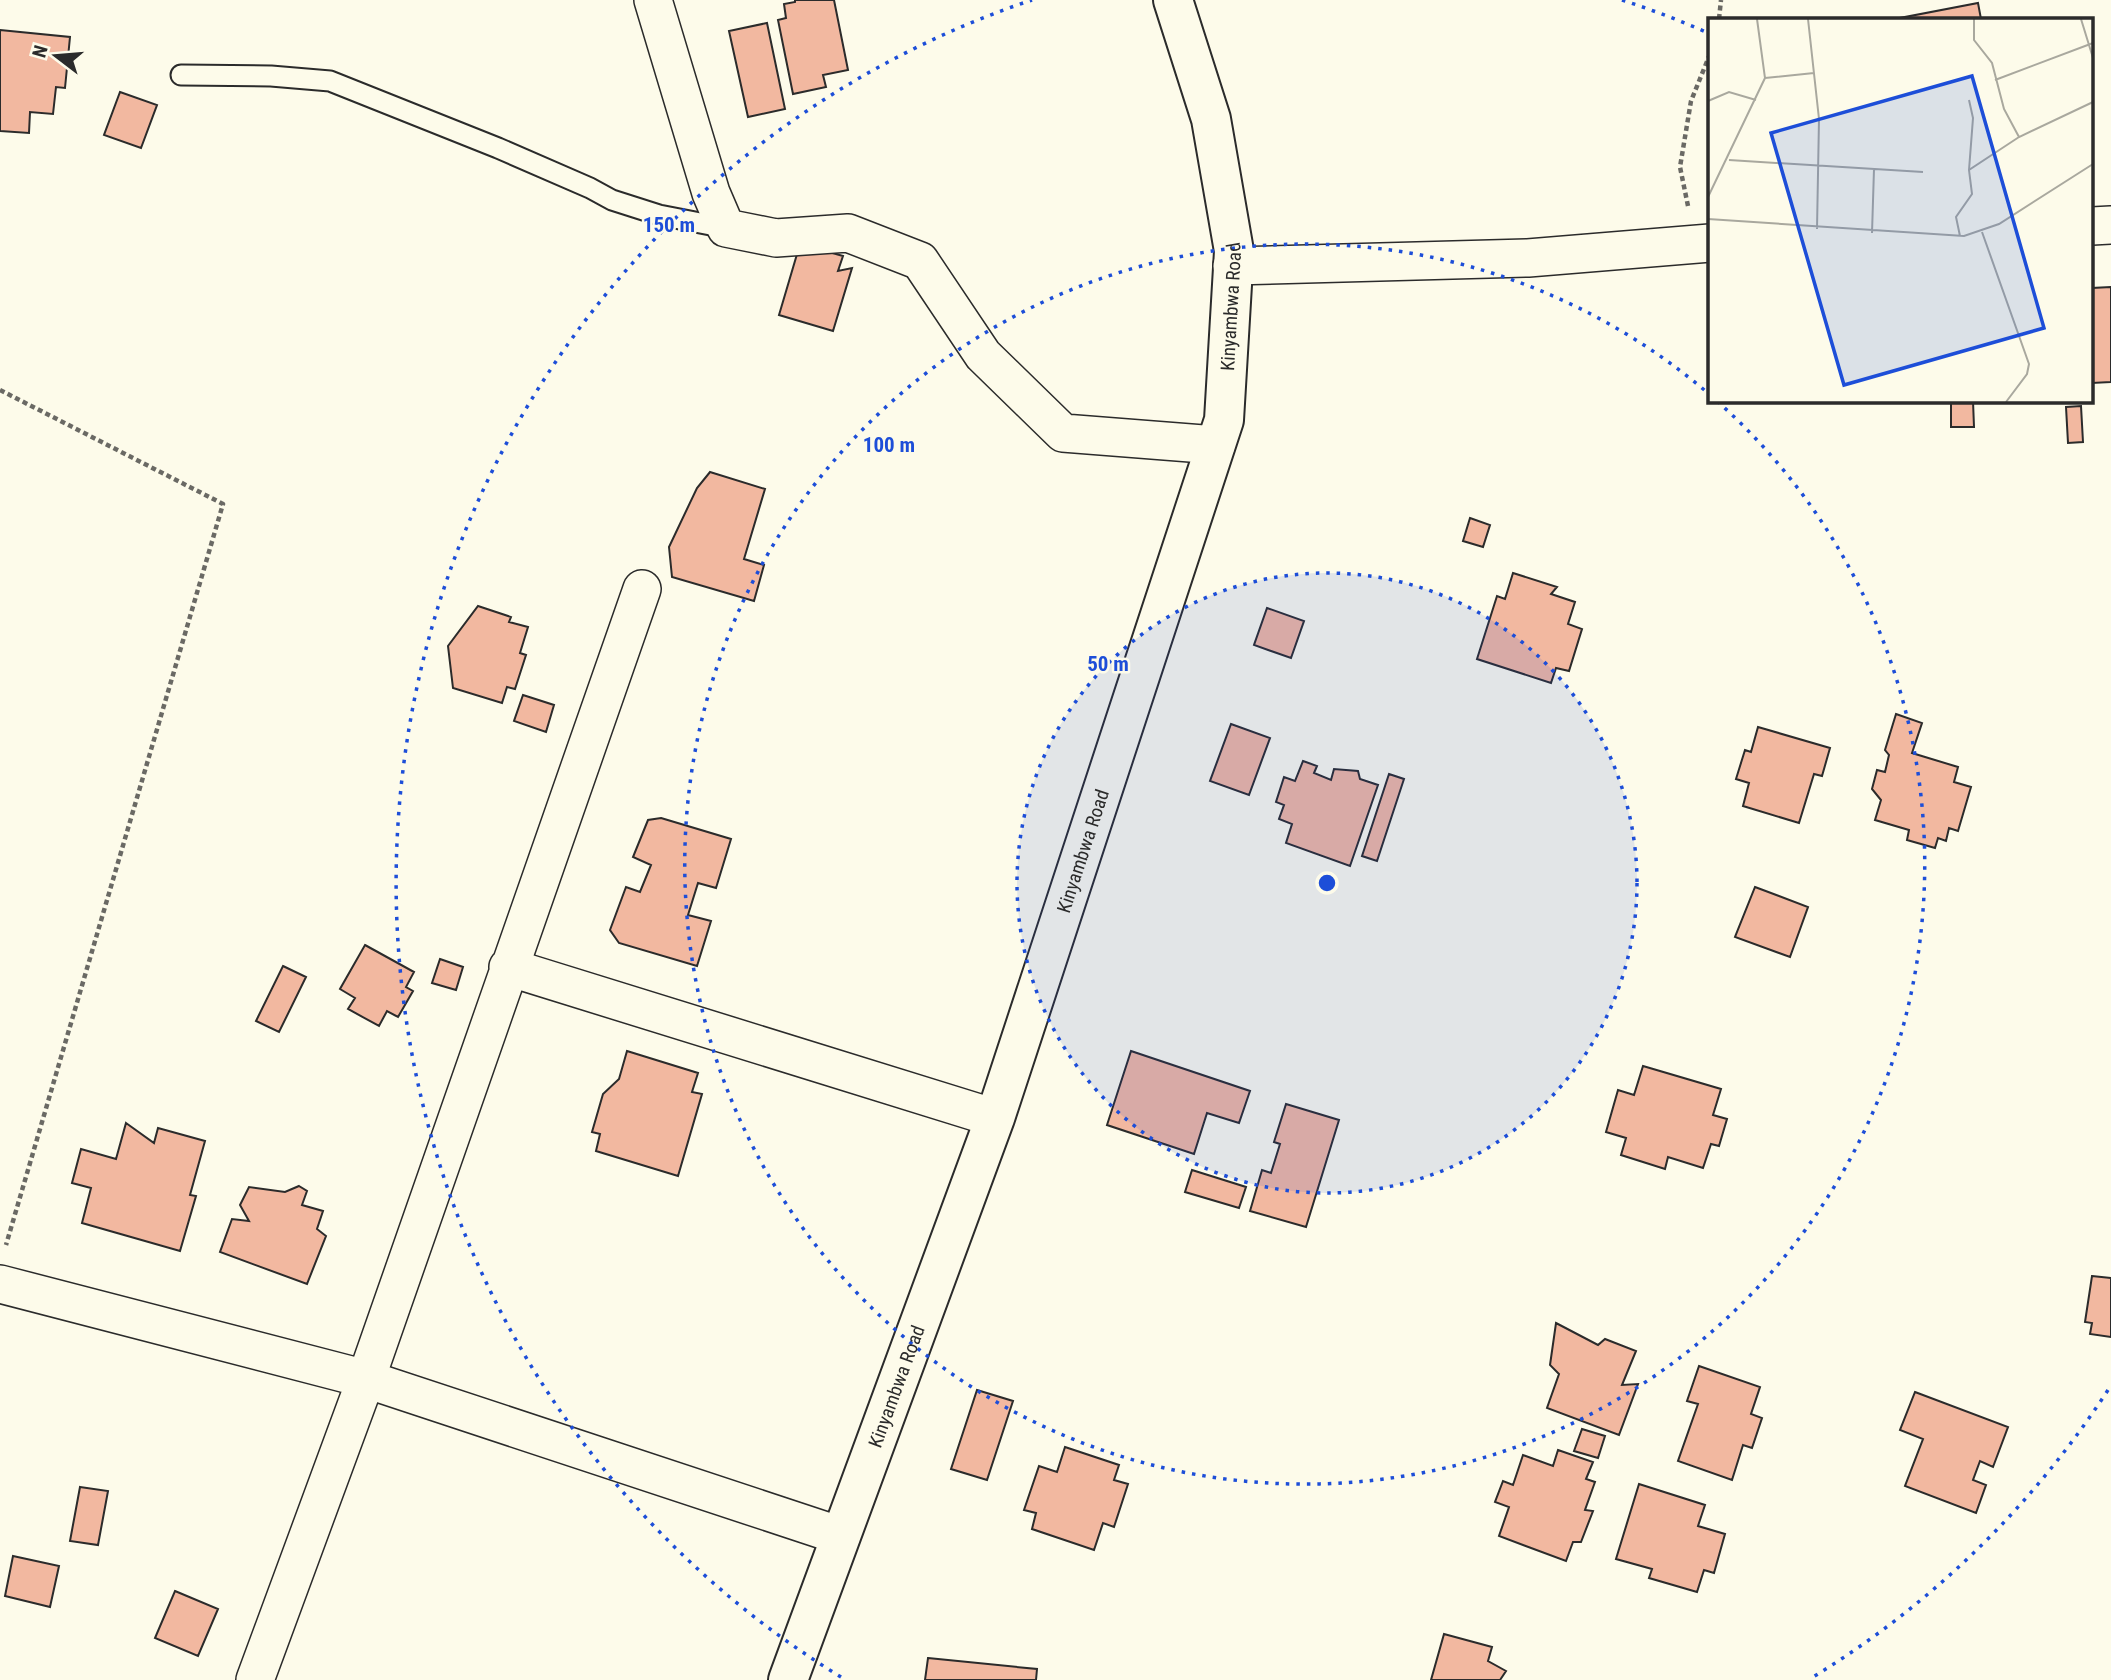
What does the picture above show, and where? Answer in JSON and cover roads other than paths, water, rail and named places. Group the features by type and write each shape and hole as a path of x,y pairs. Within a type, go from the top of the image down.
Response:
{"street":[{"path":"653,0 711,193 726,228 776,238 848,233 920,261 983,355 1063,433 1216,445"},
{"name":"Kinyambwa Road","path":"788,1680 995,1118 1224,420 1234,251 1210,119 1174,0"},
{"path":"1233,266 1528,258 1703,244"},
{"path":"255,1680 366,1379 642,589"},
{"path":"508,967 995,1118"},
{"path":"2,1268 366,1379 841,1536"}],"lane":[{"path":"181,75 271,76 331,81 498,148 612,200 659,215 726,228"}]}
